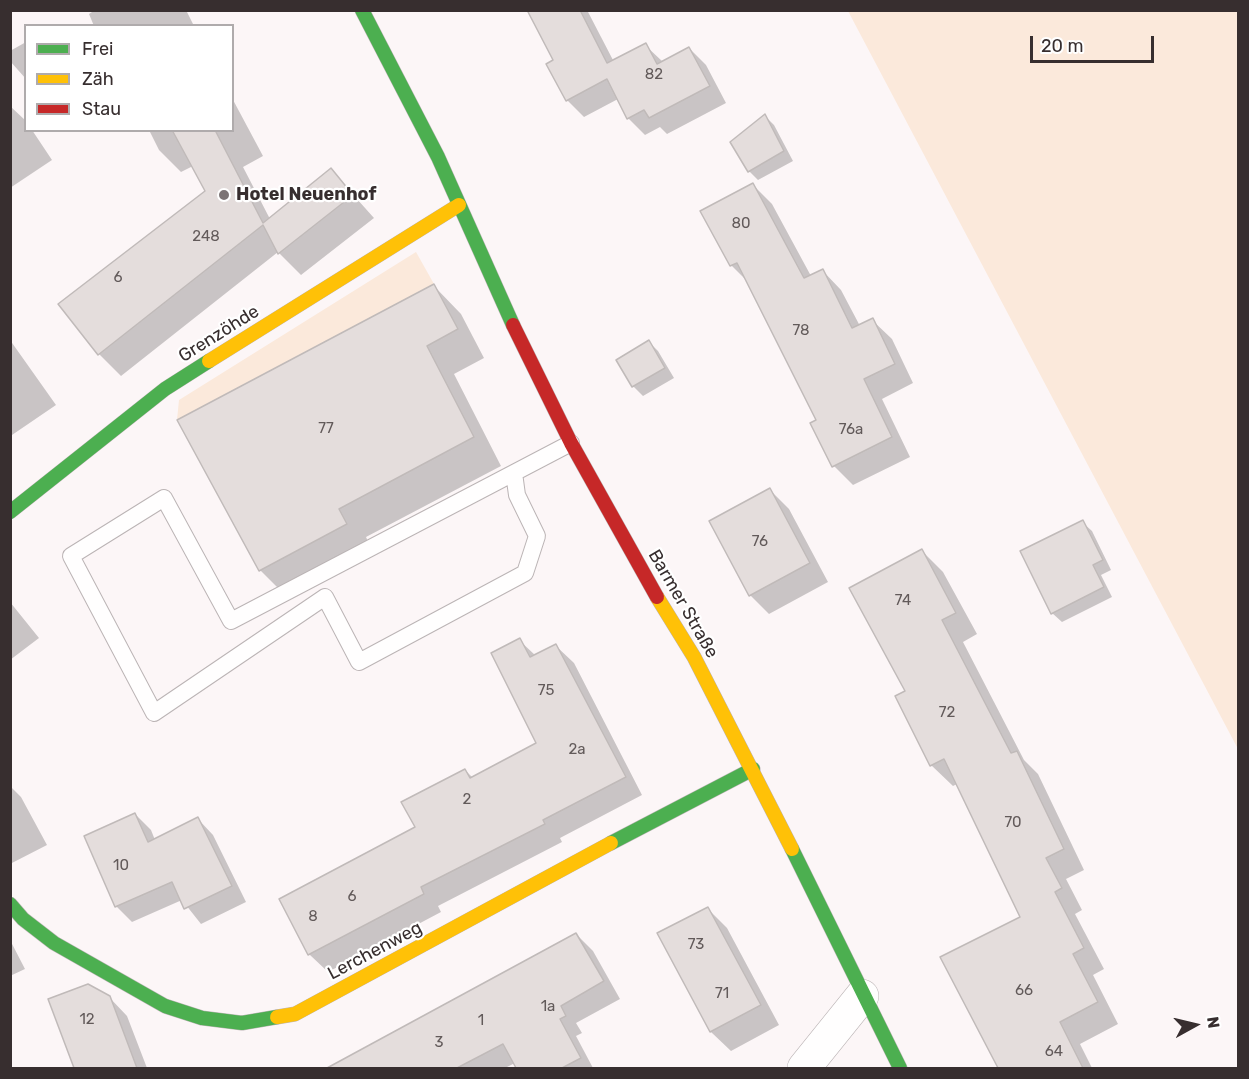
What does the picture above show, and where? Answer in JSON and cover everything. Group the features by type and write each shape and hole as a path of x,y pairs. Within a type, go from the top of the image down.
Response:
{"street":[{"name":"Barmer Straße","path":"362,10 438,157 520,340 571,443 637,563 693,657 753,769 862,996 900,1068"},
{"name":"Grenzöhde","path":"10,512 165,389 459,205"},
{"name":"Lerchenweg","path":"10,904 23,919 54,943 165,1006 202,1018 242,1023 295,1014 722,783 753,769"},
{"path":"804,1068 862,996"}],"lane":[{"path":"325,597 154,713 71,556 164,498 231,621 571,443"},
{"path":"318,576 325,597 359,662 525,573 537,536 517,495 514,473"}],"shaded area":[{"path":"848,11 1238,11 1238,749"},
{"path":"416,252 434,284 177,420 179,400"}],"building":[{"path":"527,10 580,10 607,63 646,43 657,64 689,47 710,86 649,118 644,110 627,119 607,79 566,101 546,64 553,60"},
{"path":"765,114 784,151 748,172 730,142"},
{"path":"173,132 216,132 263,223 331,168 353,195 278,254 263,225 98,355 58,304 205,191"},
{"path":"753,183 804,278 823,269 852,328 873,318 895,364 864,379 892,437 832,467 810,423 816,420 737,263 730,266 700,211"},
{"path":"434,284 458,329 427,346 474,437 339,509 347,524 259,571 177,420"},
{"path":"649,340 665,368 632,387 616,360"},
{"path":"770,488 810,563 749,596 709,521"},
{"path":"1083,520 1103,560 1093,565 1104,587 1051,614 1020,551"},
{"path":"922,549 956,613 942,620 1011,753 1017,751 1064,849 1046,858 1062,888 1055,892 1084,948 1073,954 1098,1002 1060,1022 1083,1068 998,1068 940,957 1020,917 944,759 930,766 895,696 905,691 849,588"},
{"path":"520,638 530,657 556,644 626,777 543,820 545,824 421,887 424,894 308,955 279,899 415,827 401,802 465,769 470,778 536,743 491,653"},
{"path":"135,813 148,842 198,817 232,886 184,909 172,882 115,907 84,836"},
{"path":"708,907 761,1005 710,1032 657,933"},
{"path":"576,933 604,981 561,1006 566,1016 560,1019 581,1058 562,1068 516,1068 503,1044 457,1068 327,1068"},
{"path":"88,984 110,996 137,1068 74,1068 48,999"}],"traffic: fast":[{"path":"362,10 438,157 513,325"},
{"path":"10,512 165,389 209,361"},
{"path":"611,843 753,769"},
{"path":"792,849 900,1068"},
{"path":"10,904 23,919 54,943 165,1006 202,1018 242,1023 277,1017"}],"traffic: slow":[{"path":"209,361 459,205"},
{"path":"657,597 694,657 792,849"},
{"path":"277,1017 295,1014 611,843"}],"traffic: jam":[{"path":"513,325 571,443 657,597"}],"place":[{"name":"Hotel Neuenhof","path":"224,195"}]}
